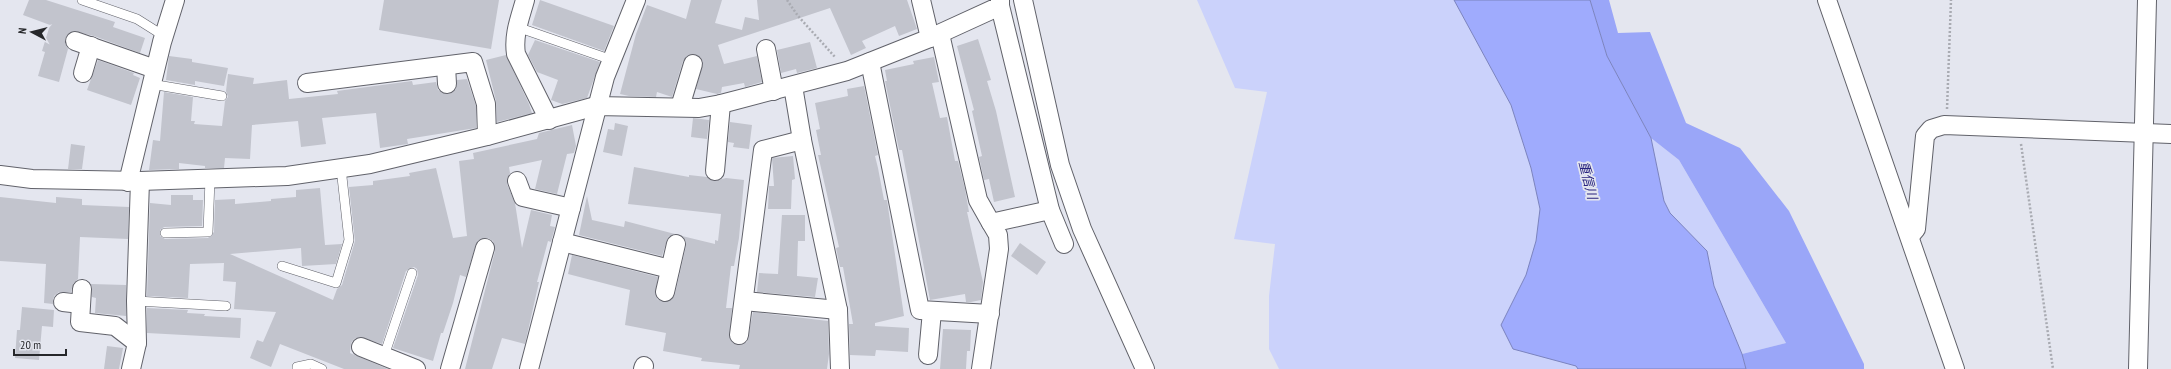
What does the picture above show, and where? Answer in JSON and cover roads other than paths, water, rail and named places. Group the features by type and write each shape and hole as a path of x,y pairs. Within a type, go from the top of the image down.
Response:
{"street":[{"path":"131,369 137,343 134,182 153,77 175,0"},
{"path":"525,0 514,42 516,54 549,120"},
{"path":"534,368 562,242 596,106 612,60 636,0"},
{"path":"921,0 935,36 978,200 998,235 999,250 981,369"},
{"path":"1023,0 1060,165 1082,229 1145,369"},
{"path":"1827,0 1955,369"},
{"path":"2138,369 2147,0"},
{"path":"0,175 32,179 134,182 287,176 370,164 487,136 596,106 699,108 774,91 847,71 935,36 1000,3 1050,210 1064,244"},
{"path":"83,73 83,44 153,77"},
{"path":"766,49 774,91"},
{"path":"307,83 473,62 486,104 487,136"},
{"path":"870,62 920,310 990,314"},
{"path":"680,107 693,64"},
{"path":"446,66 447,84"},
{"path":"793,86 802,140 838,310 840,369"},
{"path":"715,171 721,104"},
{"path":"1910,236 1916,229 1925,136 1931,129 1947,125 2171,134"},
{"path":"739,335 763,150 802,140"},
{"path":"517,181 523,198 571,208"},
{"path":"991,223 1050,210"},
{"path":"562,242 670,268"},
{"path":"665,292 676,244"},
{"path":"450,369 485,248"},
{"path":"63,302 82,296 80,322 115,326 137,343"},
{"path":"744,301 838,310"},
{"path":"928,355 932,310"},
{"path":"362,347 416,369"}],"lane":[{"path":"82,0 137,19 164,36"},
{"path":"517,27 612,60"},
{"path":"153,77 222,96"},
{"path":"282,266 336,283 348,240 341,168"},
{"path":"165,233 208,232 210,179"},
{"path":"384,356 412,273"},
{"path":"136,301 226,306"},
{"path":"296,369 297,367 311,364 322,369"}],"water":[{"name":"重信川","path":"1454,0 1590,0 1607,56 1651,138 1664,201 1670,213 1707,251 1714,286 1742,354 1746,369 1578,369 1576,366 1513,349 1501,325 1526,275 1536,241 1540,209 1531,168 1511,105"}]}
